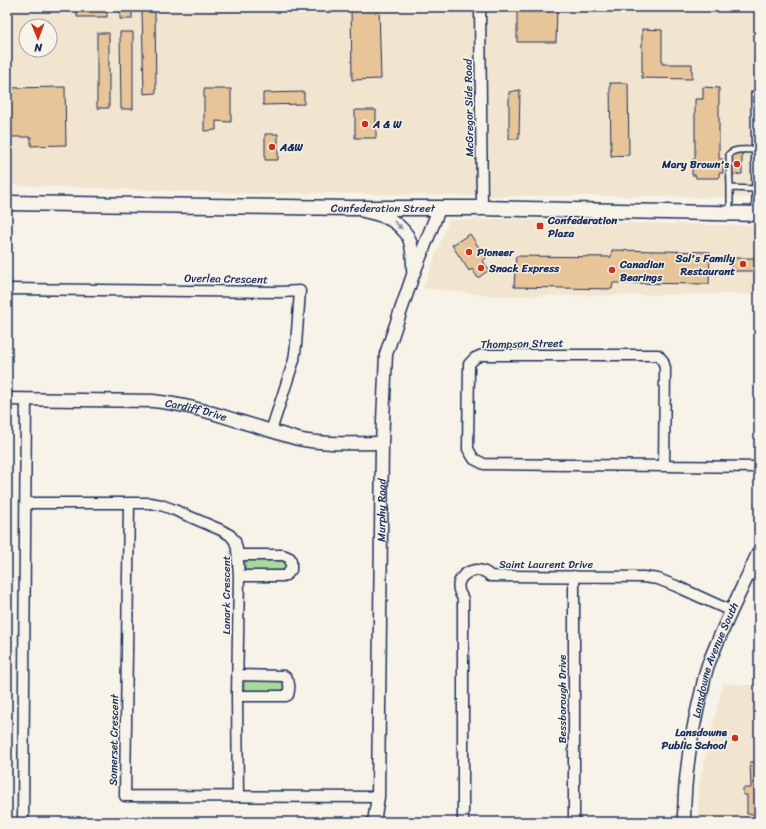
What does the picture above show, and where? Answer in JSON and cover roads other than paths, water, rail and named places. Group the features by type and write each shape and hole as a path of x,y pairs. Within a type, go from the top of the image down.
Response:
{"main road":[{"name":"Confederation Street","path":"7,203 349,208 482,208 757,214"}],"street":[{"name":"McGregor Side Road","path":"480,7 482,208"},
{"path":"349,208 383,216 399,224 409,238 413,255 413,275"},
{"name":"Murphy Road","path":"374,822 378,797 382,443 386,354 413,275 439,208"},
{"name":"Overlea Crescent","path":"7,289 300,291 294,360 271,431"},
{"name":"Thompson Street","path":"664,466 666,368 658,355 482,355 475,358 469,364 468,449 474,459 484,464 664,466 759,467"},
{"name":"Cardiff Drive","path":"7,399 154,401 177,404 203,410 298,439 335,444 382,443"},
{"path":"23,822 26,400"},
{"name":"Lanark Crescent","path":"26,503 150,503 161,505 221,530 230,535 235,541 238,555 239,576 237,675 238,796"},
{"name":"Somerset Crescent","path":"129,503 125,796 378,797"},
{"name":"Lansdowne Avenue South","path":"684,822 687,768 694,725 708,667 731,611 759,551"},
{"path":"238,555 283,555 288,556 291,562 291,570 286,575 239,576"},
{"name":"Saint Laurent Drive","path":"463,822 463,598 458,587 464,574 470,570 477,569 485,571 490,576 642,577 658,579 731,611"},
{"name":"Bessborough Drive","path":"574,576 574,822"},
{"path":"237,675 284,676 289,680 289,693 286,696 237,696"}],"lane":[{"path":"754,94 755,189 757,214"},
{"path":"730,213 729,154 734,150 755,150"},
{"path":"730,188 755,189"}],"place":[{"name":"A & W","path":"365,124"},
{"name":"A&W","path":"272,147"},
{"name":"Mary Brown's","path":"737,164"},
{"name":"Confederation Plaza","path":"540,226"},
{"name":"Pioneer","path":"469,252"},
{"name":"Sal's Family Restaurant","path":"743,264"},
{"name":"Snack Express","path":"481,268"},
{"name":"Canadian Bearings","path":"612,270"},
{"name":"Lansdowne Public School","path":"735,738"}]}
